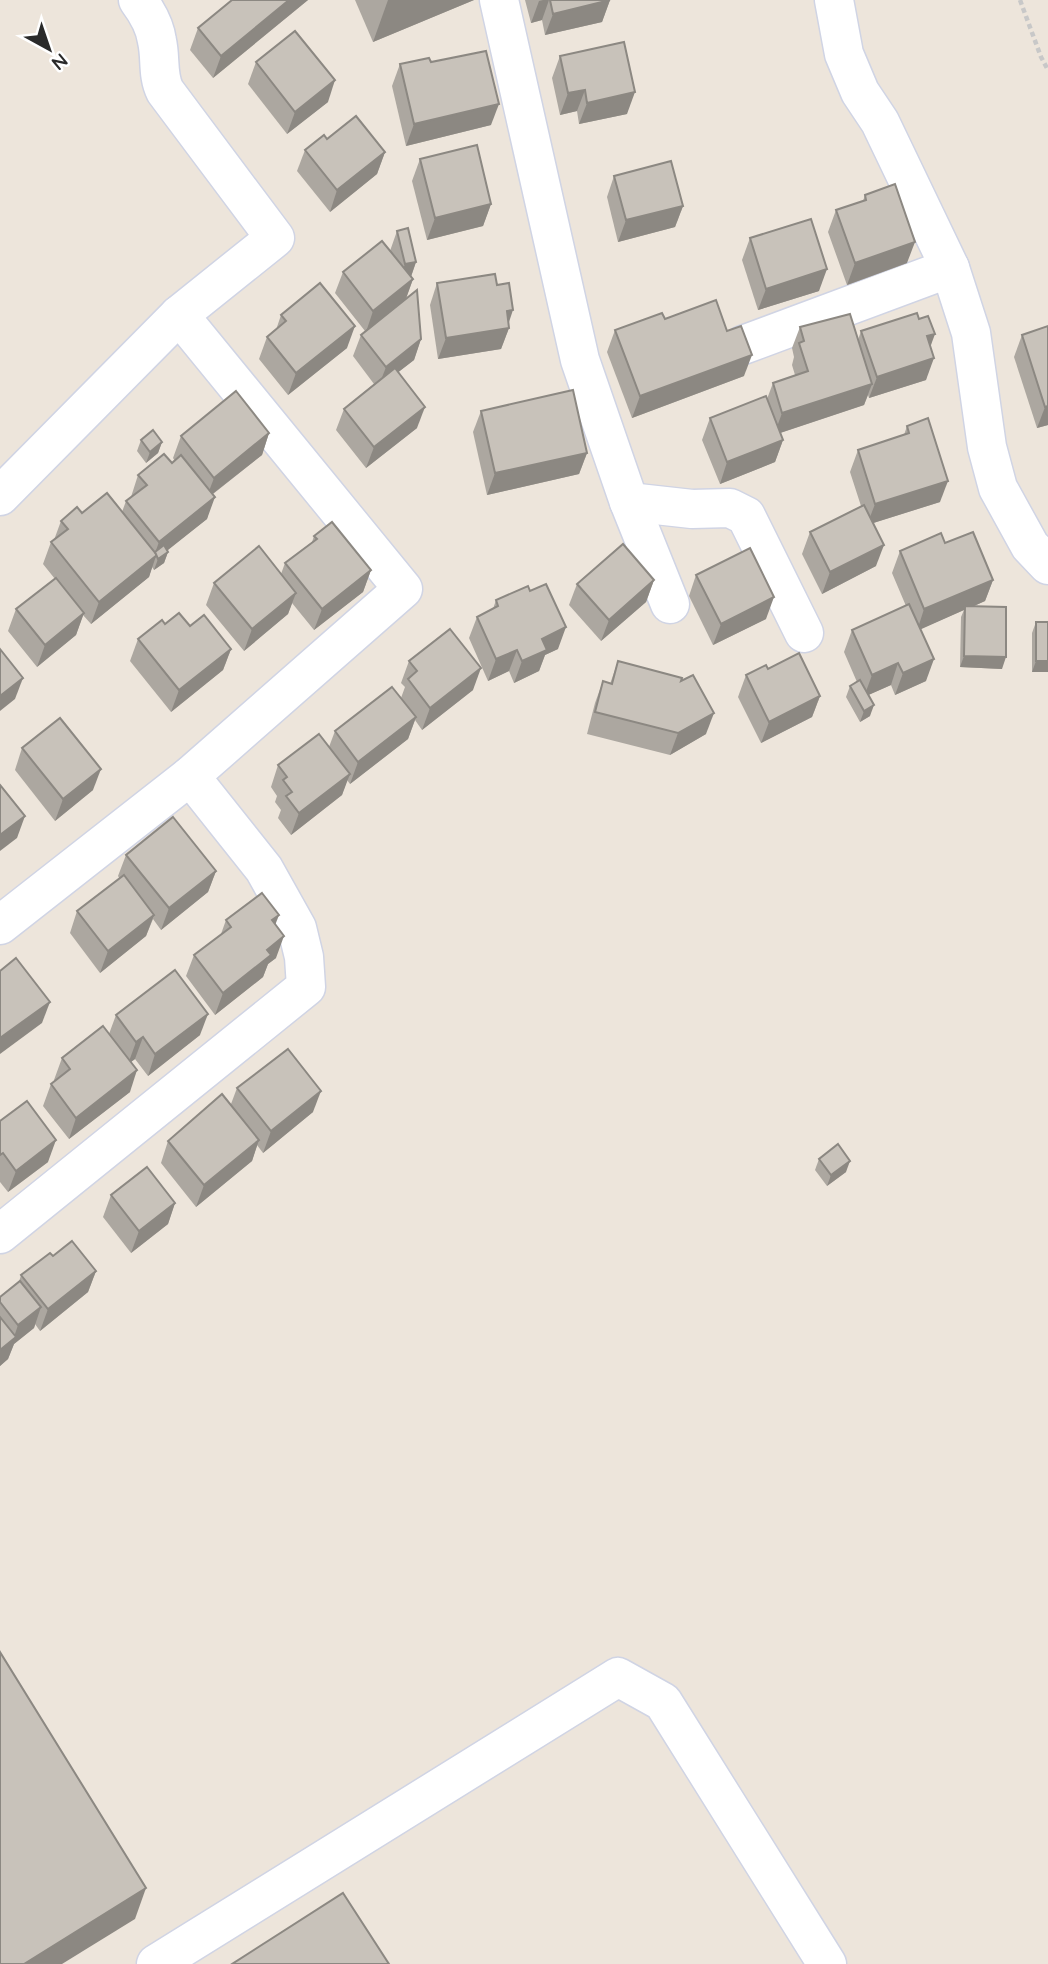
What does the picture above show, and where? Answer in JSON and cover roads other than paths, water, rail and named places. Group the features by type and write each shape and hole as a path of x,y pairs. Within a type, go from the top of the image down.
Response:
{"street":[{"path":"0,496 179,315 275,238 165,91 160,81 157,40 147,11 138,0"},
{"path":"499,0 580,360 629,502 670,604"},
{"path":"834,0 844,54 860,92 880,122 950,268 971,333 987,447 998,488 1030,546 1048,565"},
{"path":"743,345 950,268"},
{"path":"0,925 190,776 403,589 179,315"},
{"path":"629,502 692,509 730,508 746,516 804,633"},
{"path":"0,1234 306,987 304,957 297,928 264,869 190,776"},
{"path":"156,1964 618,1677 663,1702 827,1964"}]}
